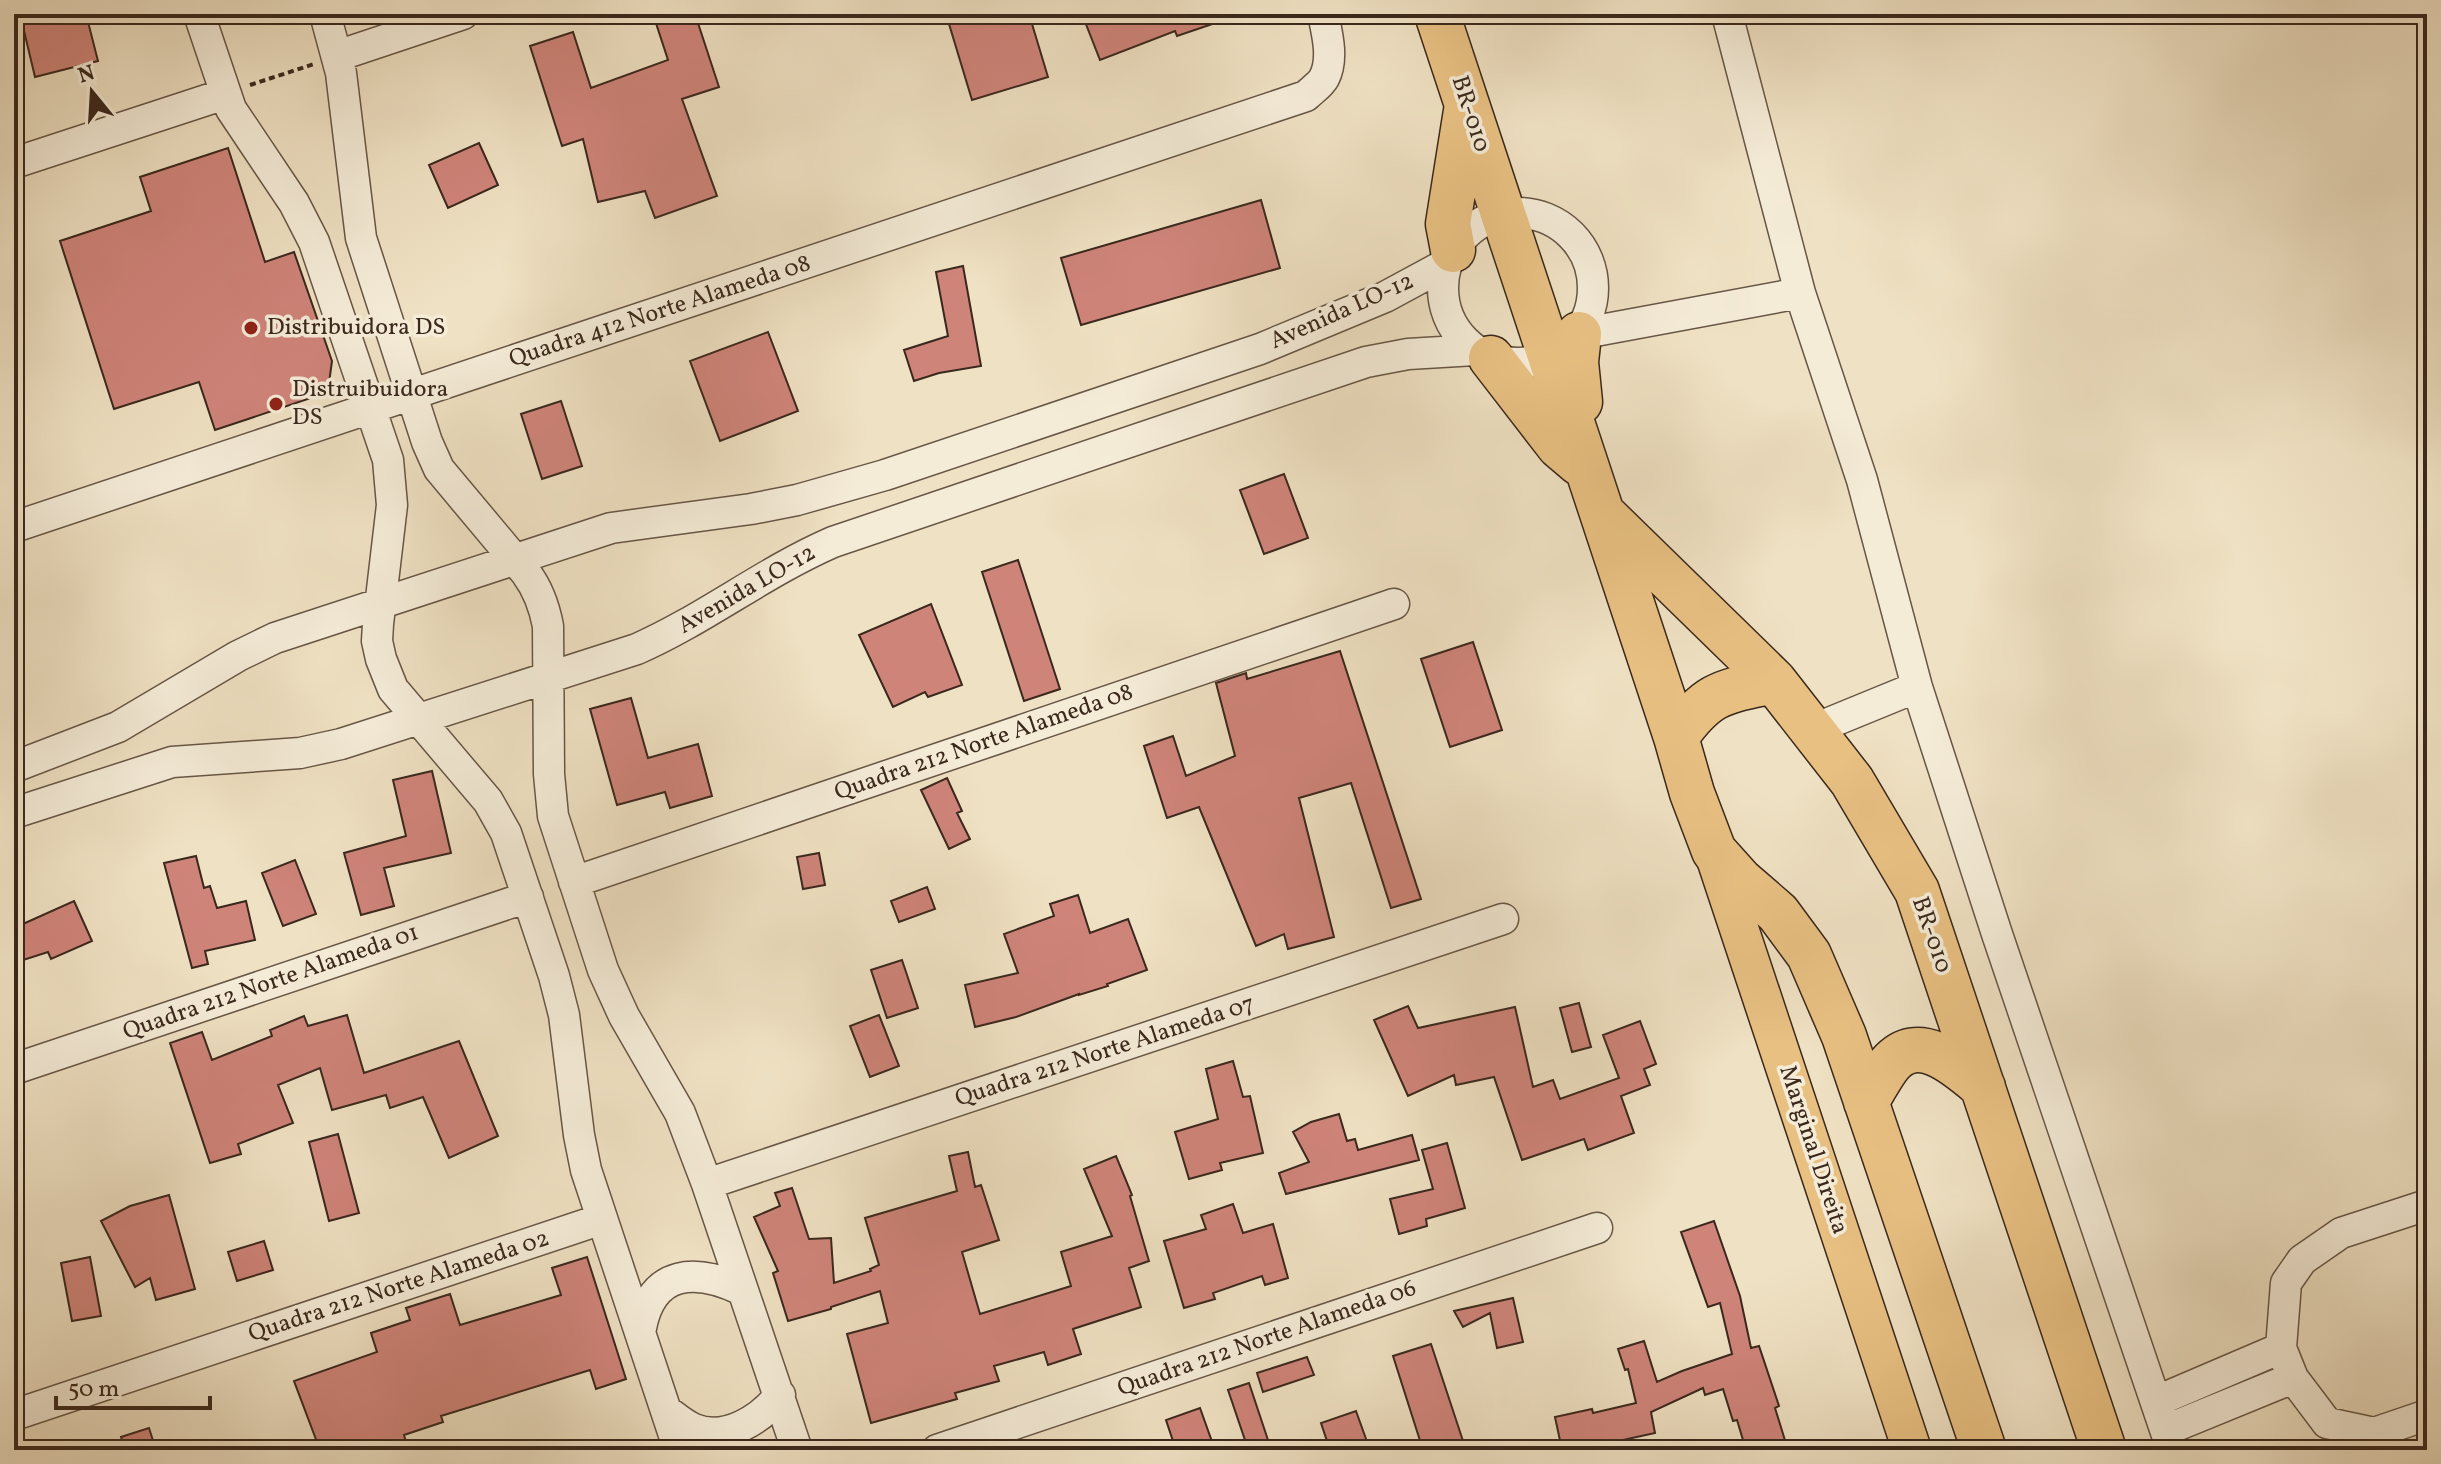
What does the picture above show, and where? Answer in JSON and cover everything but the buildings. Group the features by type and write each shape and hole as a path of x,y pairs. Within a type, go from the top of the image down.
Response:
{"highway":[{"name":"BR-010","path":"1437,14 1485,162 1521,215"},
{"path":"1450,257 1448,224 1467,105"},
{"path":"1521,215 1564,345 1584,460 1692,793 1714,851 1740,880 1778,913 1809,955 1844,1036 1984,1450"},
{"path":"1483,354 1559,446 1584,460"},
{"name":"BR-010","path":"1601,511 1774,681 1852,781 1917,891 2104,1450"},
{"path":"1676,737 1706,701 1725,691 1774,681"},
{"path":"1866,1102 1890,1063 1912,1049 1941,1056 1983,1087"}],"main road":[{"name":"Marginal Direita","path":"1714,851 1912,1450"}],"street":[{"path":"199,14 225,94 240,124 294,203 314,242 371,408 392,479 377,641 385,673 402,701 488,801 506,833 564,1015 586,1170 679,1450"},
{"path":"325,14 337,56 348,120 361,238 410,395 435,463 536,586 543,603 548,626 553,816 603,970 624,1016 680,1113 797,1450"},
{"path":"337,56 463,14"},
{"name":"Quadra 412 Norte Alameda 08","path":"14,527 1306,96 1324,78 1328,60 1329,40 1323,14"},
{"path":"1727,14 1800,293 1862,480 1917,687 1997,934 2169,1440 2293,1378"},
{"path":"14,163 225,94"},
{"path":"1521,215 1556,223 1571,234 1585,254 1592,276 1592,301 1564,345"},
{"name":"Avenida LO-12","path":"14,767 127,723 267,641 611,528 751,509 797,500 885,475 1260,349 1385,297 1450,257 1466,234 1483,222 1521,215"},
{"path":"1450,257 1443,288 1447,312 1458,333 1483,354"},
{"name":"Avenida LO-12","path":"14,813 172,762 300,753 341,744 637,649 669,635 785,564 833,542 1366,362 1408,354 1483,354 1510,363 1530,362 1564,345 1800,293"},
{"name":"Quadra 212 Norte Alameda 08","path":"574,882 1394,604"},
{"path":"1812,730 1917,687"},
{"name":"Quadra 212 Norte Alameda 01","path":"14,1069 528,897"},
{"name":"Quadra 212 Norte Alameda 07","path":"707,1184 1503,919"},
{"path":"2427,1205 2341,1233 2302,1260 2286,1283 2281,1348 2293,1378 2327,1423 2374,1433 2427,1415"},
{"name":"Quadra 212 Norte Alameda 02","path":"14,1415 602,1219"},
{"name":"Quadra 212 Norte Alameda 06","path":"937,1450 1597,1228"},
{"path":"641,1328 644,1310 651,1297 673,1280 687,1277 717,1279 742,1290"},
{"path":"2157,1401 2281,1348"},
{"path":"667,1411 695,1429 712,1433 744,1425 770,1408 780,1395"}],"path":[{"path":"225,94 337,56"}],"place":[{"name":"Distribuidora DS","path":"251,328"},
{"name":"Distruibuidora DS","path":"276,404"}]}
